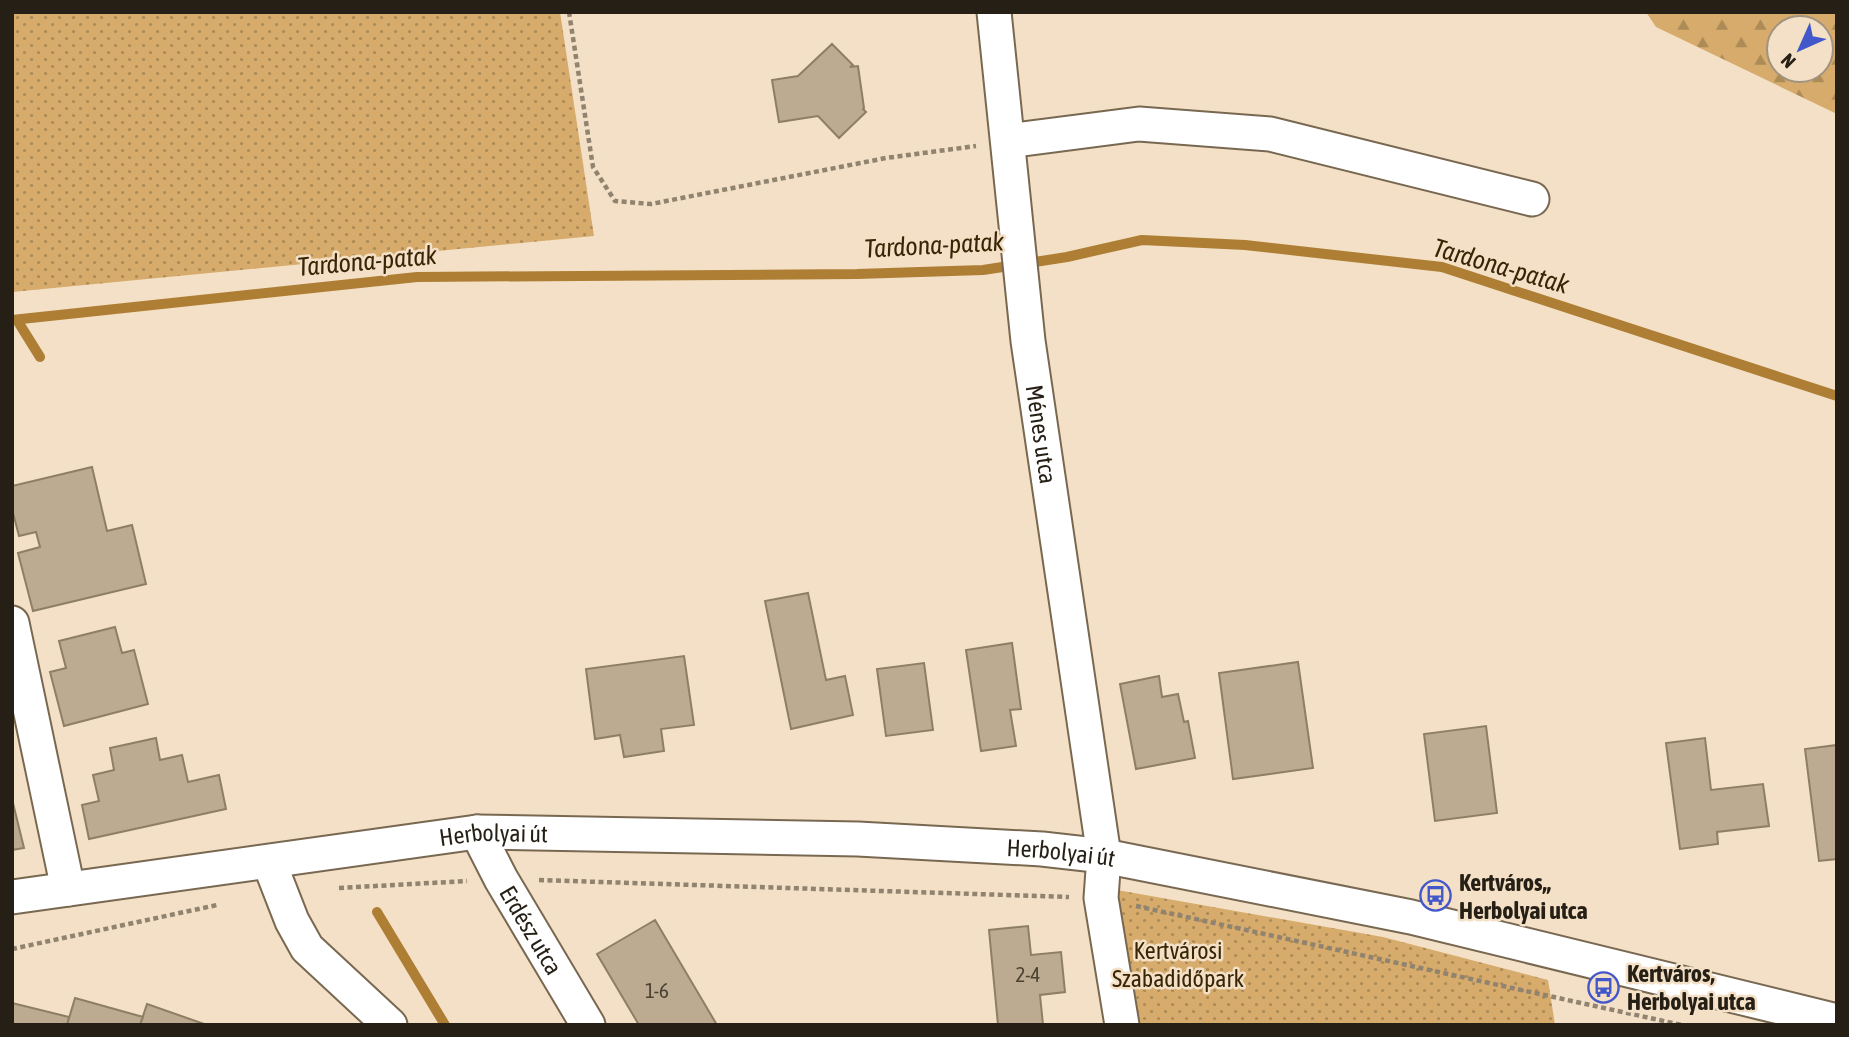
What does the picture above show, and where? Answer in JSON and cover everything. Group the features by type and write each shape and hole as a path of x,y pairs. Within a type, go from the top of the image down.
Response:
{"street":[{"name":"Ménes utca","path":"994,12 1028,341 1104,856 1101,898 1122,1025"},
{"path":"1008,141 1139,124 1270,134 1532,199"},
{"path":"12,623 68,890"},
{"name":"Herbolyai út","path":"12,897 477,832 858,839 1042,849 1104,856 1402,915 1837,1021"},
{"name":"Erdész utca","path":"477,832 588,1025"},
{"path":"269,862 292,921 307,948 390,1025"}],"path":[{"path":"569,12 593,167 615,201 651,204 886,159 1008,141"},
{"path":"335,888 502,879 1101,898 1682,1025"},
{"path":"12,949 227,903"}],"green space":[{"path":"12,12 560,12 594,236 12,292"},
{"path":"1646,12 1837,12 1837,114 1775,84 1835,84 1835,14 1765,14 1765,79 1656,27"},
{"name":"Kertvárosi Szabadidőpark","path":"1117,890 1383,937 1548,980 1555,1025 1122,1025"}],"building":[{"path":"832,44 853,65 850,67 858,66 863,109 866,112 839,138 818,116 779,122 772,80 798,76"},
{"path":"92,467 107,531 132,525 146,584 33,611 18,553 40,547 36,532 19,536 12,509 12,486"},
{"path":"808,593 826,680 845,676 853,715 791,729 765,601"},
{"path":"115,627 122,653 134,650 148,704 64,726 50,672 66,668 59,641"},
{"path":"1012,643 1021,709 1010,710 1016,746 981,751 966,650"},
{"path":"684,656 694,725 661,729 664,751 624,757 620,735 595,739 586,669"},
{"path":"1298,662 1313,768 1233,779 1219,673"},
{"path":"924,663 933,730 886,736 877,669"},
{"path":"1159,676 1162,697 1178,694 1184,722 1188,721 1195,758 1136,769 1120,684"},
{"path":"1486,726 1497,813 1435,821 1424,734"},
{"path":"156,738 160,760 182,755 188,782 219,775 226,809 89,839 82,805 99,801 93,775 114,770 110,748"},
{"path":"1705,738 1711,790 1763,784 1769,826 1717,832 1718,844 1680,849 1666,743"},
{"path":"1837,745 1837,859 1819,861 1805,749"},
{"path":"12,799 24,848 12,850"},
{"path":"655,920 717,1025 639,1025 597,954"},
{"path":"1028,926 1031,955 1061,952 1065,992 1040,995 1043,1025 998,1025 989,930"},
{"path":"75,998 143,1017 140,1025 67,1025"},
{"path":"12,1003 69,1017 67,1025 12,1025"},
{"path":"147,1004 207,1025 140,1025"}],"waterway":[{"name":"Tardona-patak","path":"12,320 417,277 857,274 983,270 1067,257 1142,240 1245,245 1442,267 1837,396"},
{"path":"17,320 40,357"},
{"path":"377,912 445,1025"}],"place":[{"name":"Kertváros,, Herbolyai utca","path":"1436,896"},
{"name":"Kertváros, Herbolyai utca","path":"1604,987"}]}
